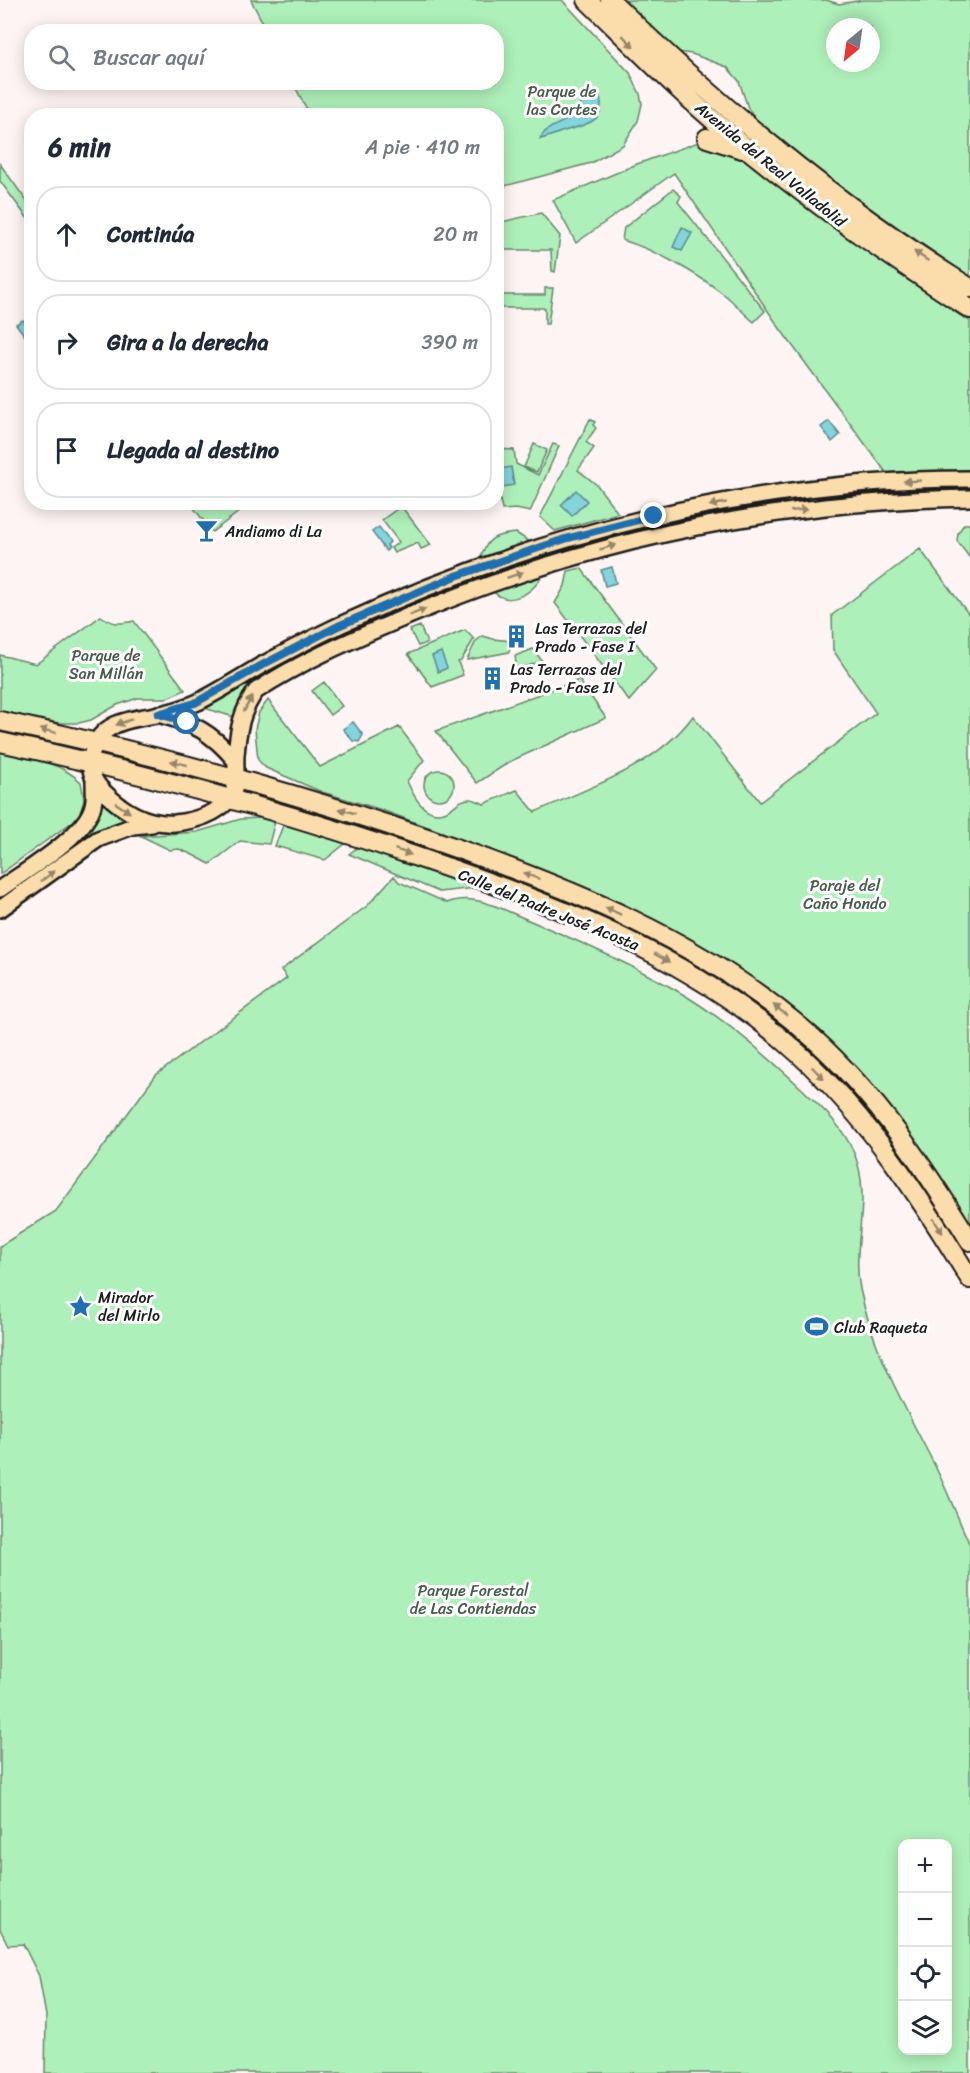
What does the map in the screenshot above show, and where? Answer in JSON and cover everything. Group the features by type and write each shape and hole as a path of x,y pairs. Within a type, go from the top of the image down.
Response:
{"highway":[{"name":"Avenida del Real Valladolid","path":"587,0 671,83 754,154 885,254 970,309"},
{"name":"Avenida del Real Valladolid","path":"610,0 736,117 841,201 970,288"},
{"path":"662,50 697,65"},
{"path":"707,138 754,154"},
{"name":"Calle del Padre José Acosta","path":"0,721 235,769 528,874 636,921 726,971 784,1014 833,1057 904,1141 970,1241"},
{"name":"Calle del Padre José Acosta","path":"0,742 230,797 359,837 485,880 564,911 665,959 717,990 800,1055 857,1116 902,1174 932,1216 970,1279"}],"main road":[{"path":"0,889 81,828 93,805 94,781 90,762 96,741 108,728 125,720 158,714 195,703 274,658 390,603 456,576 565,539 675,512 801,490 901,481 970,479"},
{"path":"0,909 98,839 133,826 195,820 212,813 230,797 241,721 245,706 256,691 349,641 461,594 552,563 627,541 779,512 846,504 970,498"},
{"path":"158,714 187,722 207,733 235,769"},
{"path":"94,781 117,805 134,815 158,823"}],"green space":[{"name":"Parque de las Cortes","path":"251,0 562,0 630,73 642,104 638,121 623,145 591,163 504,186 504,108 306,108 297,90 504,90 504,24 263,24"},
{"path":"621,0 826,0 839,4 863,0 970,0 970,277 835,184 761,127 748,108 739,81 727,67 692,54 677,52"},
{"path":"696,143 749,157 970,321 970,476 888,475 781,330 674,173 576,243 553,200 637,164"},
{"path":"0,164 24,197 24,214 0,181"},
{"path":"673,189 681,196 678,202 765,311 754,322 726,296 703,279 662,256 622,240 624,228"},
{"path":"541,213 560,236 555,272 552,271 551,250 504,250 504,221"},
{"path":"545,288 553,288 548,324 545,324 545,308 504,308 504,295 545,295"},
{"path":"590,419 595,422 593,425 596,428 586,442 594,448 578,470 597,485 618,513 555,531 540,517"},
{"path":"534,444 547,450 537,472 524,467"},
{"path":"553,444 559,446 530,512 516,509 504,510 504,449 514,450 516,464 538,475"},
{"path":"948,484 949,493 571,553 569,543 674,517 823,493"},
{"path":"195,510 242,510 212,532"},
{"path":"396,510 404,510 431,545 421,549 418,543 394,553 391,548 399,542 382,520"},
{"path":"964,524 970,524 970,558 957,541 958,533"},
{"path":"516,533 535,545 480,563 490,540 497,536"},
{"name":"Paraje del Caño Hondo","path":"920,549 970,616 970,1227 793,1011 547,873 379,809 322,792 266,768 258,760 255,729 259,712 268,700 320,767 399,727 424,760 407,781 416,799 425,809 437,813 444,812 470,799 484,804 517,790 535,812 621,774 641,762 678,734 693,716 760,802 876,713 833,650 832,615"},
{"path":"527,557 537,563 497,575 486,571"},
{"path":"581,568 656,670 629,701 555,603 565,586 568,571"},
{"path":"544,572 535,586 520,596 504,598 490,588"},
{"path":"454,582 457,590 351,636 346,629"},
{"name":"Parque de San Millán","path":"101,616 117,623 134,621 185,690 167,698 138,698 117,705 91,720 79,723 59,723 0,711 0,655 36,664"},
{"path":"420,626 427,643 418,646 410,630"},
{"path":"465,630 474,639 461,661 458,662 463,675 432,687 408,654"},
{"path":"338,632 343,640 248,689 240,700 234,717 201,707"},
{"path":"483,636 511,641 509,652 467,660 476,641"},
{"path":"533,649 542,661 517,670 515,656"},
{"path":"579,680 606,718 511,761 477,783 436,731"},
{"path":"324,682 342,706 330,715 312,691"},
{"path":"0,752 43,761 63,769 81,782 84,800 79,817 0,874"},
{"path":"439,770 450,774 454,785 450,796 439,800 428,796 424,785 428,774"},
{"path":"101,801 127,820 99,832 80,846 76,841 91,823"},
{"path":"260,818 275,821 269,844 240,841 210,864 179,849 170,850 141,836 197,832 241,819"},
{"path":"284,823 346,843 325,860 275,846"},
{"path":"359,846 476,888 439,892 349,854"},
{"name":"Parque Forestal de Las Contiendas","path":"394,876 399,882 447,903 457,900 479,901 501,908 657,979 708,1010 740,1034 785,1073 844,1134 854,1153 862,1187 858,1272 860,1289 873,1335 970,1545 970,2073 45,2073 46,2016 39,1976 23,1944 8,1945 0,1929 0,1246 56,1211 156,1075 287,978 281,970 367,906"}],"water":[{"path":"590,92 600,96 601,105 598,117 582,126 540,139 546,131 575,115 584,96"},
{"path":"682,227 692,233 682,251 673,247"},
{"path":"23,320 24,335 16,324"},
{"path":"829,421 840,435 832,442 821,427"},
{"path":"511,467 514,485 504,487 504,468"},
{"path":"576,490 587,501 572,516 561,505"},
{"path":"379,527 390,542 386,551 372,532"},
{"path":"612,567 616,583 605,586 601,570"},
{"path":"441,652 447,668 438,672 432,656"},
{"path":"353,722 363,735 359,742 353,741 343,729"}],"place":[{"name":"Andiamo di La","path":"207,531"},
{"name":"Las Terrazas del Prado - Fase I","path":"517,637"},
{"name":"Las Terrazas del Prado - Fase II","path":"492,678"},
{"name":"Mirador del Mirlo","path":"80,1306"},
{"name":"Club Raqueta","path":"816,1327"}],"route":[{"path":"187,722 158,714 195,703 338,626 456,576 565,539 654,516"}]}
